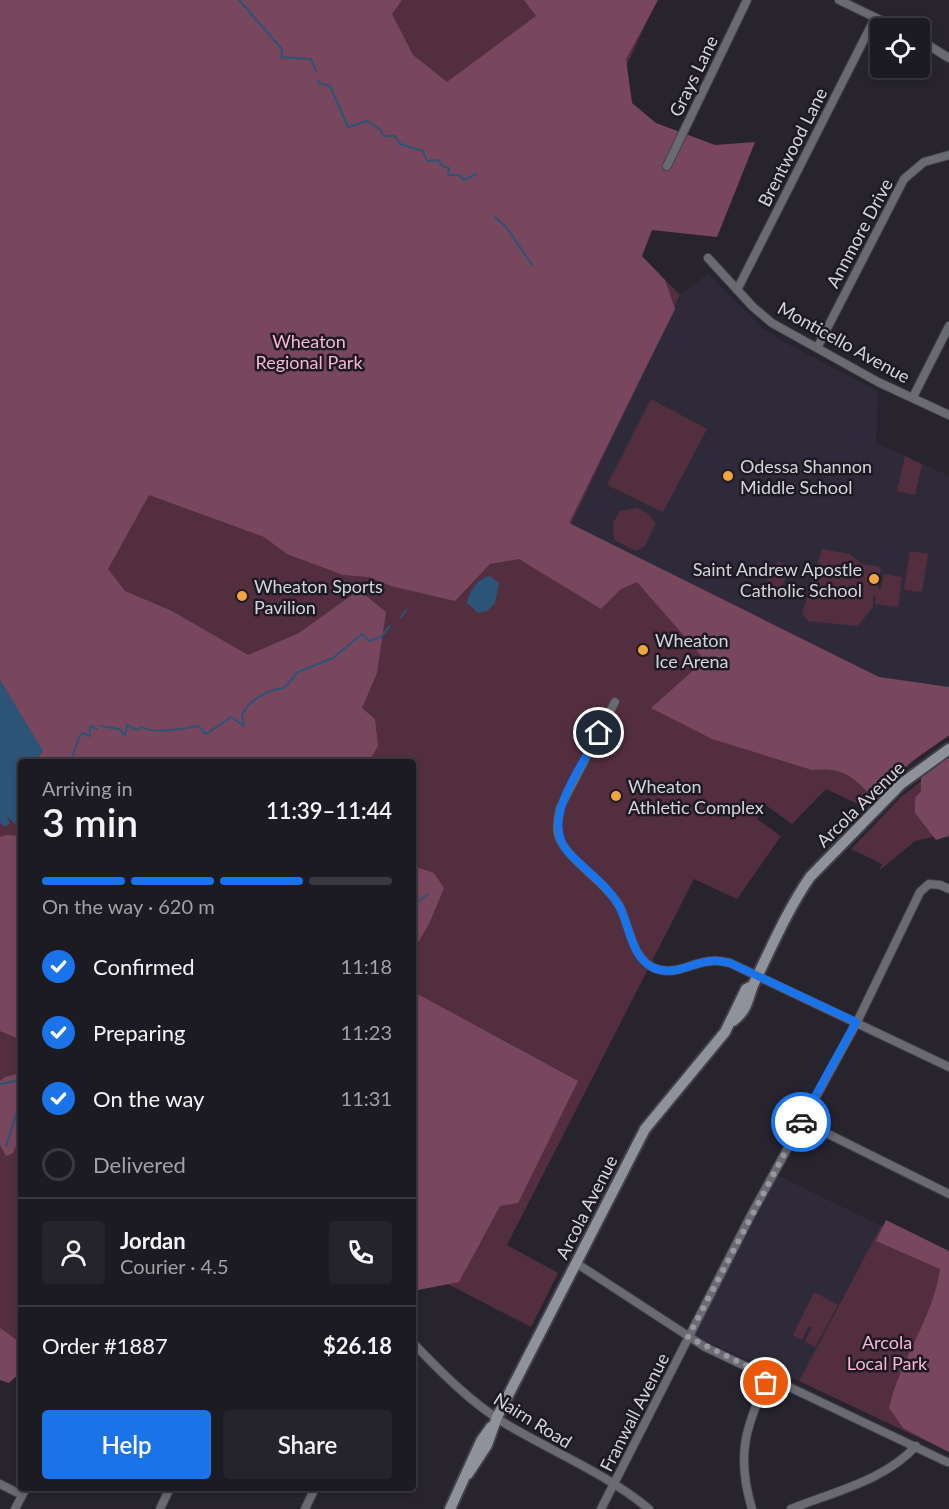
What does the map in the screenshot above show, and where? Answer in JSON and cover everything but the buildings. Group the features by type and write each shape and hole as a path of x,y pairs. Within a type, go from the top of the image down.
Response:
{"street":[{"name":"Grays Lane","path":"667,166 747,0"},
{"path":"839,0 875,18"},
{"name":"Brentwood Lane","path":"737,291 870,28"},
{"path":"930,46 949,58"},
{"name":"Annmore Drive","path":"817,348 904,178 924,162 949,155"},
{"name":"Monticello Avenue","path":"708,258 737,291 772,322 878,382 949,415"},
{"path":"913,397 949,326"},
{"path":"615,702 560,808 557,823 559,838 569,853 608,890 620,907 635,948 645,963 664,971 712,961 730,963 758,974 949,1067"},
{"name":"Arcola Avenue","path":"450,1509 468,1474 481,1441 496,1420 645,1129 730,1023 747,989 752,986 798,894 810,877 901,784 949,749"},
{"name":"Franwall Avenue","path":"601,1509 688,1337 856,1022 920,892 929,884 949,889"},
{"path":"802,1121 949,1194"},
{"path":"576,1263 688,1337 947,1462"},
{"name":"Nairn Road","path":"416,1346 496,1420 613,1485 649,1509"},
{"path":"752,1509 746,1488 743,1448 752,1412 769,1377"},
{"path":"790,1509 883,1473 904,1460 916,1446"},
{"path":"0,1484 18,1490"},
{"path":"160,1509 169,1491"},
{"path":"305,1509 314,1491"},
{"path":"15,1509 24,1492"}],"shaded area":[{"name":"Odessa Shannon Middle School","path":"708,274 761,327 784,342 878,391 876,443 949,476 949,711 566,535 680,295"},
{"path":"777,1175 881,1226 799,1381 700,1339 696,1332"}],"green space":[{"name":"Wheaton Regional Park","path":"0,0 657,0 571,185 680,295 566,535 949,711 949,736 917,758 864,807 826,789 792,824 764,804 757,819 781,836 737,899 694,879 507,1245 558,1273 531,1327 416,1268 416,759 18,759 18,1357 0,1348"},
{"name":"Wheaton Regional Park","path":"0,0 402,0 392,14 413,55 447,82 536,16 524,0 658,0 626,59 632,103 656,123 715,145 755,142 717,237 652,230 642,256 665,280 675,309 569,523 879,677 949,687 949,735 912,761 873,797 847,774 832,770 812,770 712,739 651,708 705,660 637,582 621,589 601,609 519,559 490,564 455,601 391,586 369,577 343,575 287,554 264,537 149,495 108,569 125,591 172,611 248,655 299,633 359,590 386,612 377,673 362,708 375,719 378,746 372,759 36,759 42,751 0,680"},
{"path":"651,399 707,429 663,512 607,485"},
{"path":"905,456 922,464 915,495 897,491"},
{"path":"637,508 647,513 656,523 645,546 636,551 614,540 613,523 620,511"},
{"path":"822,549 850,554 862,564 881,567 878,589 881,589 883,574 902,577 898,607 875,604 876,596 873,595 873,607 858,626 808,621 802,614"},
{"path":"910,551 928,554 922,592 904,590"},
{"path":"778,561 791,568 776,597 762,589"},
{"path":"949,757 949,836 936,840 915,813 915,798 921,791 921,776"},
{"path":"949,759 949,836 945,834 915,841 879,871 882,864 851,849 901,797"},
{"path":"18,836 18,1039 0,1031 0,837"},
{"path":"416,867 434,873 444,888 429,924 416,946"},
{"path":"416,993 578,1081 518,1203 500,1206 459,1282 416,1290"},
{"path":"18,1074 18,1141 13,1153 6,1156 0,1145 0,1081 5,1077"},
{"path":"886,1220 949,1251 949,1452 903,1428 889,1408 894,1390 931,1305 940,1269 876,1241"},
{"name":"Arcola Local Park","path":"881,1226 949,1259 949,1452 799,1381"},
{"path":"814,1292 838,1305 815,1347 805,1341 812,1327 809,1326 802,1340 793,1335"},
{"path":"0,1328 18,1341 18,1375 9,1383 0,1380"}],"water":[{"path":"490,576 499,583 495,603 487,611 478,613 467,603 468,598 478,582"},
{"path":"0,680 43,751 36,759 18,759 18,816 16,816 18,824 6,816 10,823 5,827 0,823"}],"waterway":[{"path":"239,0 282,49 281,57 311,59 316,71"},
{"path":"318,80 319,83 330,86 348,127 367,121 381,130 383,136 395,136 400,144 423,151 427,161 438,160 442,166 449,168 448,175 459,175 464,180 476,174"},
{"path":"495,217 507,228 533,266"},
{"path":"401,617 406,610"},
{"path":"101,726 119,729 125,735 127,725 137,730 141,727 161,731 198,726 206,734 231,717 244,726 242,714 260,696 284,688 298,672 333,658 362,634 369,641 381,637 390,626"},
{"path":"71,759 82,733 90,736 90,726 97,729"},
{"path":"416,903 428,894"},
{"path":"0,1084 18,1081"},
{"path":"6,1146 18,1108"}],"way so far":[{"path":"766,1383 769,1377 688,1337 801,1122"}],"place":[{"name":"Odessa Shannon Middle School","path":"728,476"},
{"name":"Saint Andrew Apostle Catholic School","path":"874,579"},
{"name":"Wheaton Sports Pavilion","path":"242,596"},
{"name":"Wheaton Ice Arena","path":"643,650"},
{"name":"Wheaton Athletic Complex","path":"616,796"}],"route":[{"path":"599,733 560,808 557,823 559,838 569,853 608,890 620,907 635,948 645,963 664,971 712,961 730,963 758,974 856,1022 801,1122"}]}
